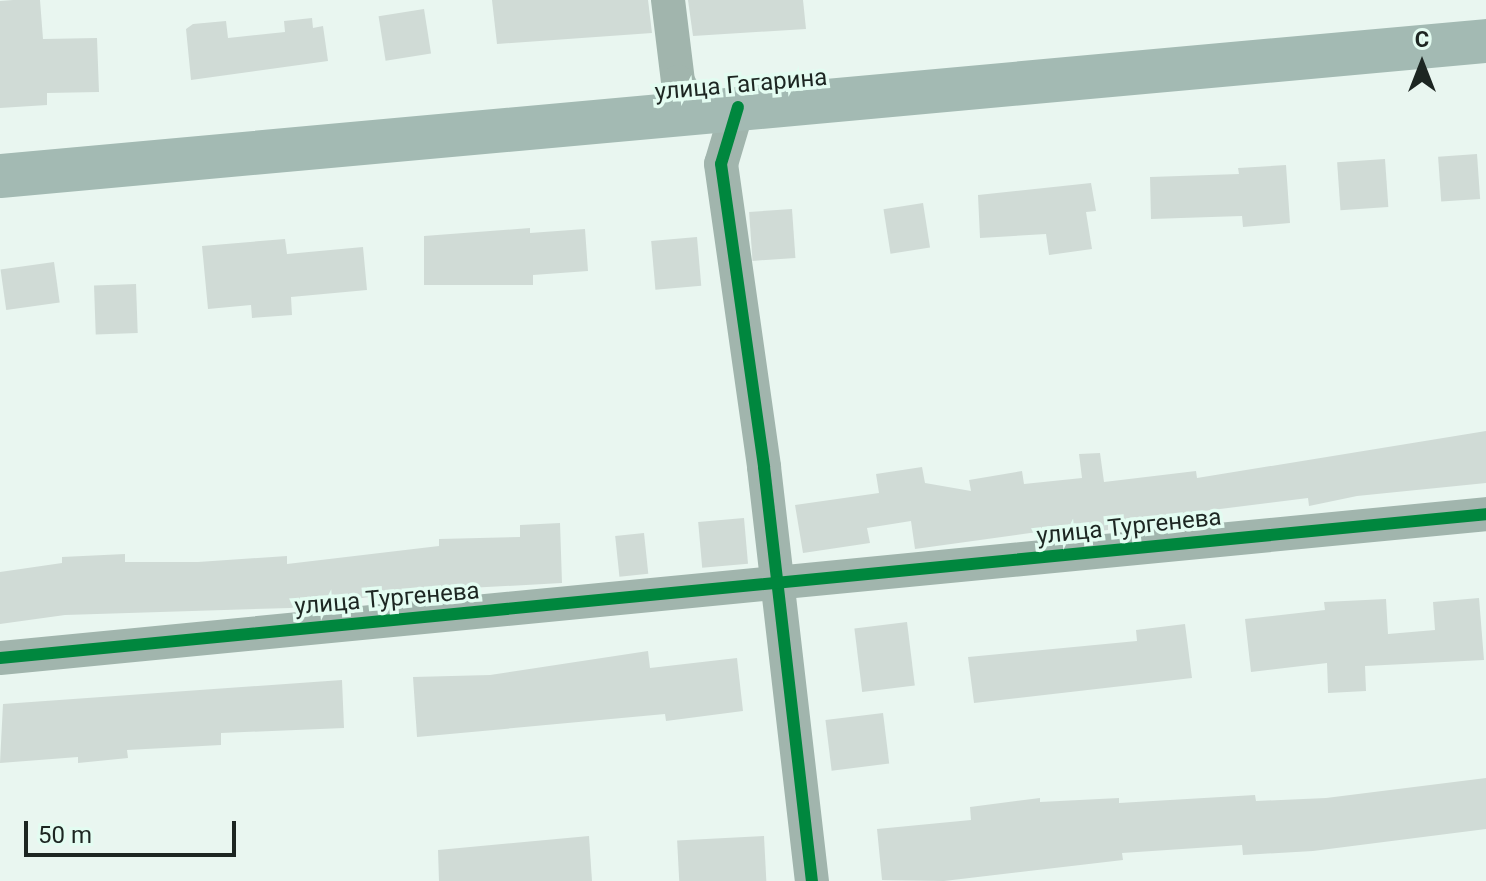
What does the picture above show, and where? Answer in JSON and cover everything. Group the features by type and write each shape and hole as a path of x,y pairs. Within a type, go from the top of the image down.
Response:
{"main road":[{"name":"улица Гагарина","path":"0,176 1486,41"}],"street":[{"path":"668,0 678,82 694,111"},
{"path":"738,107 721,164 777,584 812,881"},
{"name":"улица Тургенева","path":"0,658 1486,514"}],"building":[{"path":"40,0 43,39 97,38 99,92 47,93 47,105 0,108 0,1"},
{"path":"492,0 648,0 652,33 497,44"},
{"path":"688,0 803,0 806,29 693,36"},
{"path":"424,9 431,53 386,61 379,16"},
{"path":"312,18 313,28 323,26 328,61 191,80 186,29 193,24 226,21 228,38 285,32 284,21"},
{"path":"1477,154 1480,199 1441,202 1438,157"},
{"path":"1385,159 1388,207 1340,210 1337,162"},
{"path":"1286,165 1290,223 1243,227 1242,216 1151,219 1150,177 1239,174 1238,168"},
{"path":"1091,183 1096,211 1086,212 1092,249 1049,255 1046,234 980,238 978,195"},
{"path":"923,203 930,247 891,254 883,209"},
{"path":"792,209 795,258 753,261 749,212"},
{"path":"530,228 530,233 585,229 588,271 533,275 533,285 424,285 424,236"},
{"path":"697,237 701,286 655,290 651,241"},
{"path":"285,239 287,254 363,247 367,290 291,297 292,315 252,318 251,305 208,309 202,246"},
{"path":"54,262 60,303 6,310 1,270"},
{"path":"136,284 138,333 96,334 94,285"},
{"path":"1486,431 1486,483 1357,496 1309,506 1308,498 1108,523 1108,530 1088,532 1087,525 915,549 911,521 867,528 870,543 803,553 795,505 879,493 876,474 922,467 925,483 971,491 969,480 1022,471 1024,484 1082,478 1079,454 1100,453 1104,482 1196,471 1197,478"},
{"path":"744,518 748,564 702,568 698,522"},
{"path":"560,523 562,583 413,591 290,608 65,615 0,624 0,572 62,563 62,557 125,554 125,562 198,562 287,556 287,564 439,546 439,539 520,537 520,525"},
{"path":"644,533 648,574 619,577 615,536"},
{"path":"1479,598 1484,660 1365,666 1366,691 1328,693 1327,663 1251,672 1245,619 1325,610 1324,602 1386,599 1388,634 1435,630 1433,602"},
{"path":"907,622 915,686 862,692 854,628"},
{"path":"1185,624 1192,678 974,703 968,657 1137,641 1136,630"},
{"path":"648,651 650,668 737,658 743,711 666,721 665,714 417,737 413,677 490,675"},
{"path":"342,680 344,728 221,733 221,745 127,750 128,758 78,763 78,757 0,763 3,704"},
{"path":"883,713 889,764 832,771 825,720"},
{"path":"1486,778 1486,829 1313,851 1243,855 1242,845 1122,853 1123,860 944,881 882,880 877,829 971,820 970,807 1040,798 1040,802 1119,798 1119,803 1255,795 1256,801 1326,798"},
{"path":"589,836 592,881 439,881 438,850"},
{"path":"764,836 766,881 679,881 677,841"}],"cycle path":[{"path":"738,107 721,164 764,467 812,881"},
{"path":"0,658 1486,514"}]}
